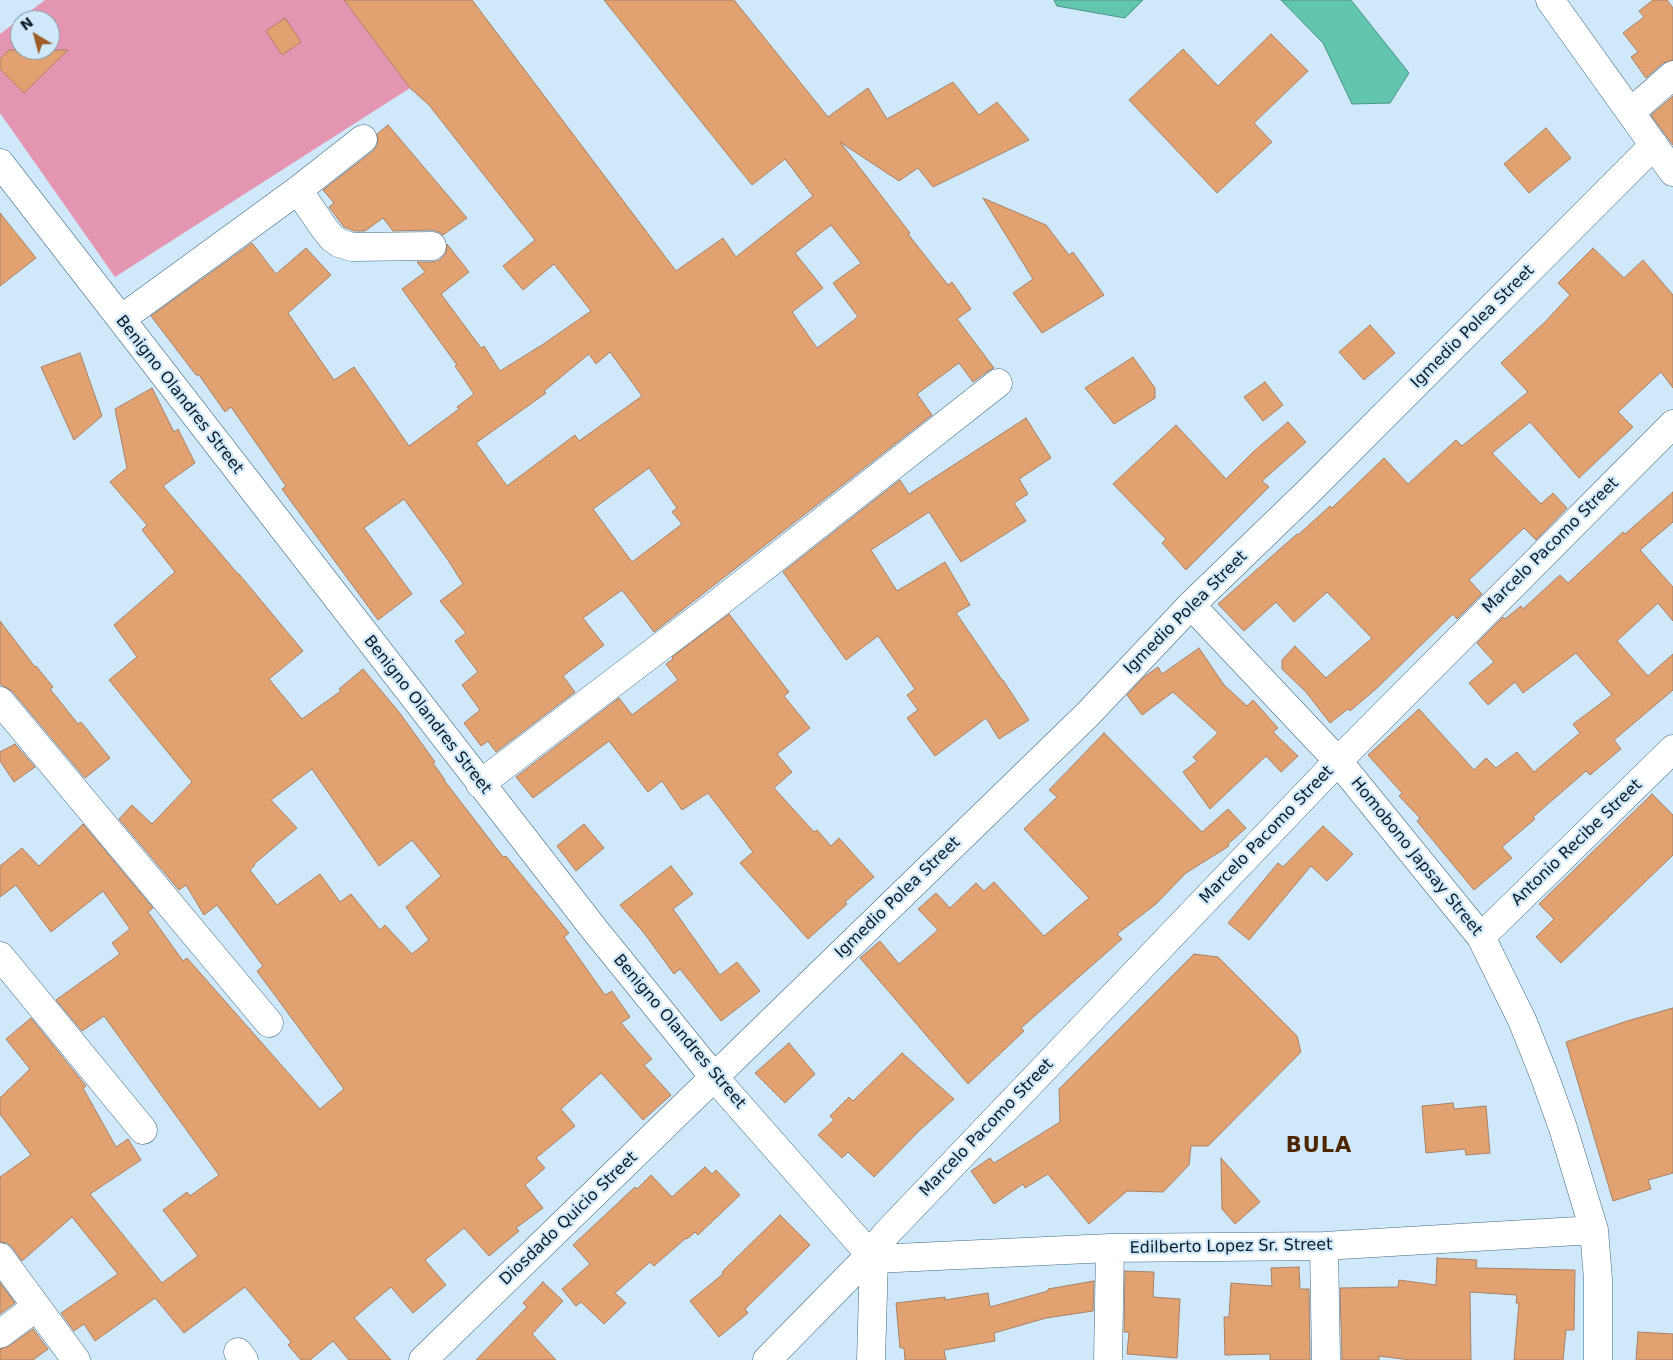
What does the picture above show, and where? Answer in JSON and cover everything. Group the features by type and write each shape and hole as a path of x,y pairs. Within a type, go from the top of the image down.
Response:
{"street":[{"path":"1550,0 1673,172"},
{"path":"1631,112 1673,75"},
{"path":"121,319 298,190 363,139"},
{"name":"Igmedio Polea Street","path":"714,1078 1088,714 1191,605 1306,494 1654,145"},
{"name":"Benigno Olandres Street","path":"0,162 594,929 714,1078 872,1257"},
{"path":"298,190 324,228 339,243 352,247 432,246"},
{"path":"480,784 709,610 998,383"},
{"name":"Marcelo Pacomo Street","path":"767,1360 872,1257 901,1219 1338,761 1673,424"},
{"name":"Homobono Japsay Street","path":"1191,605 1338,761 1481,937 1522,1020 1544,1075 1563,1128 1594,1230 1598,1279 1598,1360"},
{"path":"0,701 269,1023"},
{"name":"Antonio Recibe Street","path":"1481,937 1673,749"},
{"path":"0,956 143,1130"},
{"name":"Diosdado Quicio Street","path":"423,1360 714,1078"},
{"name":"Edilberto Lopez Sr. Street","path":"872,1257 1110,1248 1324,1246 1594,1230"},
{"path":"1324,1246 1326,1360"},
{"path":"1108,1360 1110,1248"},
{"path":"0,1257 76,1360"},
{"path":"871,1360 872,1257"},
{"path":"0,1334 36,1307"}],"shaded area":[{"path":"45,0 344,0 410,88 115,277 0,113 0,34 10,26 10,60 60,60 60,10 32,10"},
{"path":"1054,0 1143,0 1125,18 1057,6"},
{"path":"1281,0 1351,0 1409,73 1390,103 1352,104 1323,43"}],"building":[{"path":"344,0 472,0 676,271 723,238 736,257 813,196 785,159 752,185 604,0 734,0 828,117 868,88 887,119 953,82 979,115 997,102 1029,140 933,187 918,168 899,181 840,142 948,285 952,282 971,309 957,319 994,368 973,382 959,363 917,394 932,415 654,632 622,590 583,618 604,645 563,676 575,692 496,752 488,741 481,746 464,723 480,710 462,685 478,672 455,641 466,633 440,601 463,584 404,499 364,528 412,594 378,620 282,489 286,486 231,407 225,412 199,375 196,375 151,316 252,243 276,274 306,248 331,275 288,313 334,380 354,367 409,446 459,409 457,407 474,394 455,366 457,365 402,289 425,272 417,262 440,260 446,253 447,244 469,272 441,294 481,348 484,346 500,371 591,311 554,264 523,290 503,266 535,240 429,105 410,88","holes":["831,225 861,263 833,283 858,317 817,348 792,312 823,288 795,253","610,352 642,396 579,441 575,435 507,486 476,443 546,393 544,391 589,354 596,364","649,468 677,508 672,512 682,524 632,562 593,509"]},
{"path":"1653,0 1667,0 1673,8 1673,60 1663,63 1646,78 1631,57 1638,52 1623,33 1644,17 1639,11"},
{"path":"285,18 301,42 282,55 266,31"},
{"path":"1271,34 1308,71 1254,123 1272,142 1217,193 1129,100 1183,49 1218,86"},
{"path":"10,50 10,60 58,60 24,93 0,69 0,59"},
{"path":"60,50 68,50 60,58"},
{"path":"1673,96 1673,145 1651,115"},
{"path":"388,125 467,218 443,235 432,230 393,231 383,218 365,231 354,231 344,227 329,207 334,203 323,190 373,151 378,144 377,134"},
{"path":"1546,128 1571,158 1529,193 1504,164"},
{"path":"983,198 1046,225 1069,255 1073,252 1104,295 1042,333 1013,293 1033,279"},
{"path":"0,213 36,258 0,286"},
{"path":"1593,248 1624,278 1643,260 1673,295 1673,388 1661,372 1618,412 1633,427 1579,478 1530,422 1492,453 1541,504 1553,493 1567,508 1536,540 1524,528 1469,580 1482,594 1457,619 1453,614 1377,688 1350,711 1348,709 1330,723 1306,692 1282,669 1282,660 1295,646 1326,678 1372,638 1327,592 1294,622 1276,602 1244,631 1218,604 1330,506 1332,508 1384,458 1408,484 1456,440 1462,446 1528,392 1501,363 1545,322 1570,295 1558,283"},
{"path":"1370,325 1395,353 1364,380 1339,352"},
{"path":"80,353 102,416 74,440 41,367"},
{"path":"1133,357 1155,388 1155,398 1114,424 1085,388"},
{"path":"1265,382 1283,405 1263,421 1244,397"},
{"path":"152,388 174,432 178,429 195,463 163,486 303,651 269,679 302,719 341,691 339,689 363,669 399,712 435,762 433,763 444,780 503,857 506,856 569,933 564,937 605,995 612,991 630,1017 621,1023 652,1059 644,1065 671,1095 643,1120 601,1073 561,1109 575,1126 536,1158 545,1168 525,1185 543,1208 516,1228 519,1231 489,1256 464,1228 425,1260 446,1285 413,1313 391,1287 354,1318 391,1360 349,1360 333,1341 310,1360 301,1360 288,1345 291,1342 245,1287 184,1333 155,1298 95,1341 84,1324 74,1331 61,1313 118,1274 72,1217 22,1261 12,1247 7,1243 0,1242 0,1177 31,1155 0,1114 0,1098 30,1069 6,1039 31,1018 86,1086 83,1088 116,1147 128,1139 141,1160 90,1194 162,1283 198,1256 163,1210 187,1192 190,1196 219,1175 104,1016 82,1031 56,1000 120,954 112,943 130,929 103,891 51,932 16,885 0,897 0,866 22,848 39,866 83,824 153,908 148,912 183,961 187,958 320,1109 344,1089 257,971 263,966 217,905 204,915 186,885 179,890 119,819 132,805 152,824 192,782 109,680 137,657 114,625 175,572 142,530 147,525 110,482 127,468 115,409","holes":["312,769 379,866 412,840 441,876 406,907 429,940 412,954 385,925 380,930 351,894 340,902 320,874 277,905 250,870 254,864 297,828 271,800"]},
{"path":"1026,418 1051,458 1019,479 1028,494 1014,503 1026,521 961,562 929,512 871,550 897,591 945,562 970,605 956,613 1029,720 999,739 986,718 935,756 907,718 918,710 907,695 915,689 878,636 846,660 783,572 900,480 909,494"},
{"path":"1288,422 1306,442 1262,481 1269,487 1186,570 1162,543 1166,539 1113,484 1176,425 1226,479 1253,452"},
{"path":"1673,492 1673,522 1640,550 1673,587 1673,621 1658,603 1617,641 1648,676 1673,654 1673,690 1614,740 1621,749 1590,775 1586,771 1502,847 1512,858 1474,890 1417,821 1420,818 1399,796 1402,793 1368,755 1419,709 1474,770 1486,758 1496,768 1517,752 1534,772 1580,733 1573,724 1612,695 1576,653 1523,693 1515,682 1488,705 1469,683 1494,662 1477,643 1503,617 1505,619 1521,606 1523,609 1560,575 1568,583 1623,532 1625,534"},
{"path":"729,614 789,692 784,696 810,728 777,754 792,772 774,788 814,832 817,830 831,846 839,838 874,877 845,902 847,904 808,939 740,863 753,852 708,793 682,810 662,781 648,792 609,741 533,798 516,777 619,698 632,715 678,680 666,664 673,659 672,657"},
{"path":"0,621 35,667 53,687 50,689 78,724 81,722 110,758 85,778 12,691 0,684"},
{"path":"1199,648 1224,685 1247,706 1253,700 1278,728 1273,732 1298,756 1281,772 1266,756 1210,809 1183,772 1197,761 1193,757 1218,733 1173,692 1142,715 1127,695 1144,677 1158,667 1162,674"},
{"path":"1104,733 1202,832 1228,809 1246,828 1228,844 1229,846 1186,873 1156,904 1117,934 1122,939 1021,1028 1024,1031 968,1084 860,958 880,941 899,964 938,930 918,909 936,893 950,908 976,883 984,891 994,882 1044,936 1089,898 1024,829 1057,797 1049,790"},
{"path":"15,744 35,767 14,782 0,761 0,752"},
{"path":"1652,794 1673,815 1673,855 1561,963 1536,937 1554,919 1539,904"},
{"path":"584,824 604,848 576,871 557,846"},
{"path":"1323,826 1353,854 1327,881 1311,866 1249,940 1228,923 1278,863 1283,867"},
{"path":"671,866 693,894 673,909 720,975 737,962 760,991 721,1021 680,969 674,974 644,933 620,905"},
{"path":"1194,954 1218,957 1297,1036 1301,1052 1208,1146 1191,1146 1189,1165 1163,1192 1127,1191 1089,1224 1048,1174 1025,1188 1023,1184 994,1204 971,1171 990,1158 994,1163 1060,1122 1059,1089"},
{"path":"1673,1008 1673,1173 1648,1180 1651,1189 1613,1201 1566,1042 1627,1021"},
{"path":"789,1043 815,1074 785,1103 755,1073"},
{"path":"902,1053 954,1099 920,1130 874,1177 848,1152 842,1158 818,1135 834,1120 830,1116 849,1097 853,1101"},
{"path":"1453,1103 1454,1109 1486,1106 1490,1153 1466,1155 1465,1149 1426,1153 1422,1106"},
{"path":"1221,1158 1260,1202 1235,1224 1222,1209"},
{"path":"705,1167 712,1174 716,1170 740,1195 698,1235 695,1232 686,1238 654,1266 650,1262 615,1293 626,1303 604,1324 581,1302 576,1306 562,1289 590,1264 573,1245 635,1187 637,1189 651,1175 672,1197"},
{"path":"780,1215 810,1245 745,1309 748,1313 719,1337 690,1301 723,1274 722,1272"},
{"path":"1437,1258 1477,1260 1476,1268 1575,1270 1574,1330 1566,1330 1563,1360 1514,1360 1519,1303 1516,1303 1517,1295 1470,1292 1471,1360 1410,1360 1379,1356 1379,1360 1342,1360 1340,1288 1398,1287 1399,1280 1436,1285"},
{"path":"1299,1267 1300,1289 1309,1289 1310,1360 1270,1360 1270,1354 1225,1355 1224,1317 1229,1317 1231,1283 1272,1286 1271,1268"},
{"path":"1125,1271 1154,1272 1153,1297 1180,1299 1177,1358 1127,1354 1129,1332 1124,1332"},
{"path":"1094,1281 1093,1311 1046,1318 994,1333 995,1341 944,1350 946,1360 905,1360 904,1348 900,1348 896,1303 945,1297 945,1300 988,1293 990,1307 1048,1291 1048,1289"},
{"path":"543,1282 563,1301 532,1334 556,1360 476,1360 527,1307 523,1303"},
{"path":"0,1283 15,1303 0,1314"},
{"path":"33,1329 48,1349 33,1360 0,1360 0,1349 9,1346"},
{"path":"1638,1332 1673,1334 1673,1360 1636,1360"}],"district":[{"name":"BULA","path":"1319,1147"}]}
